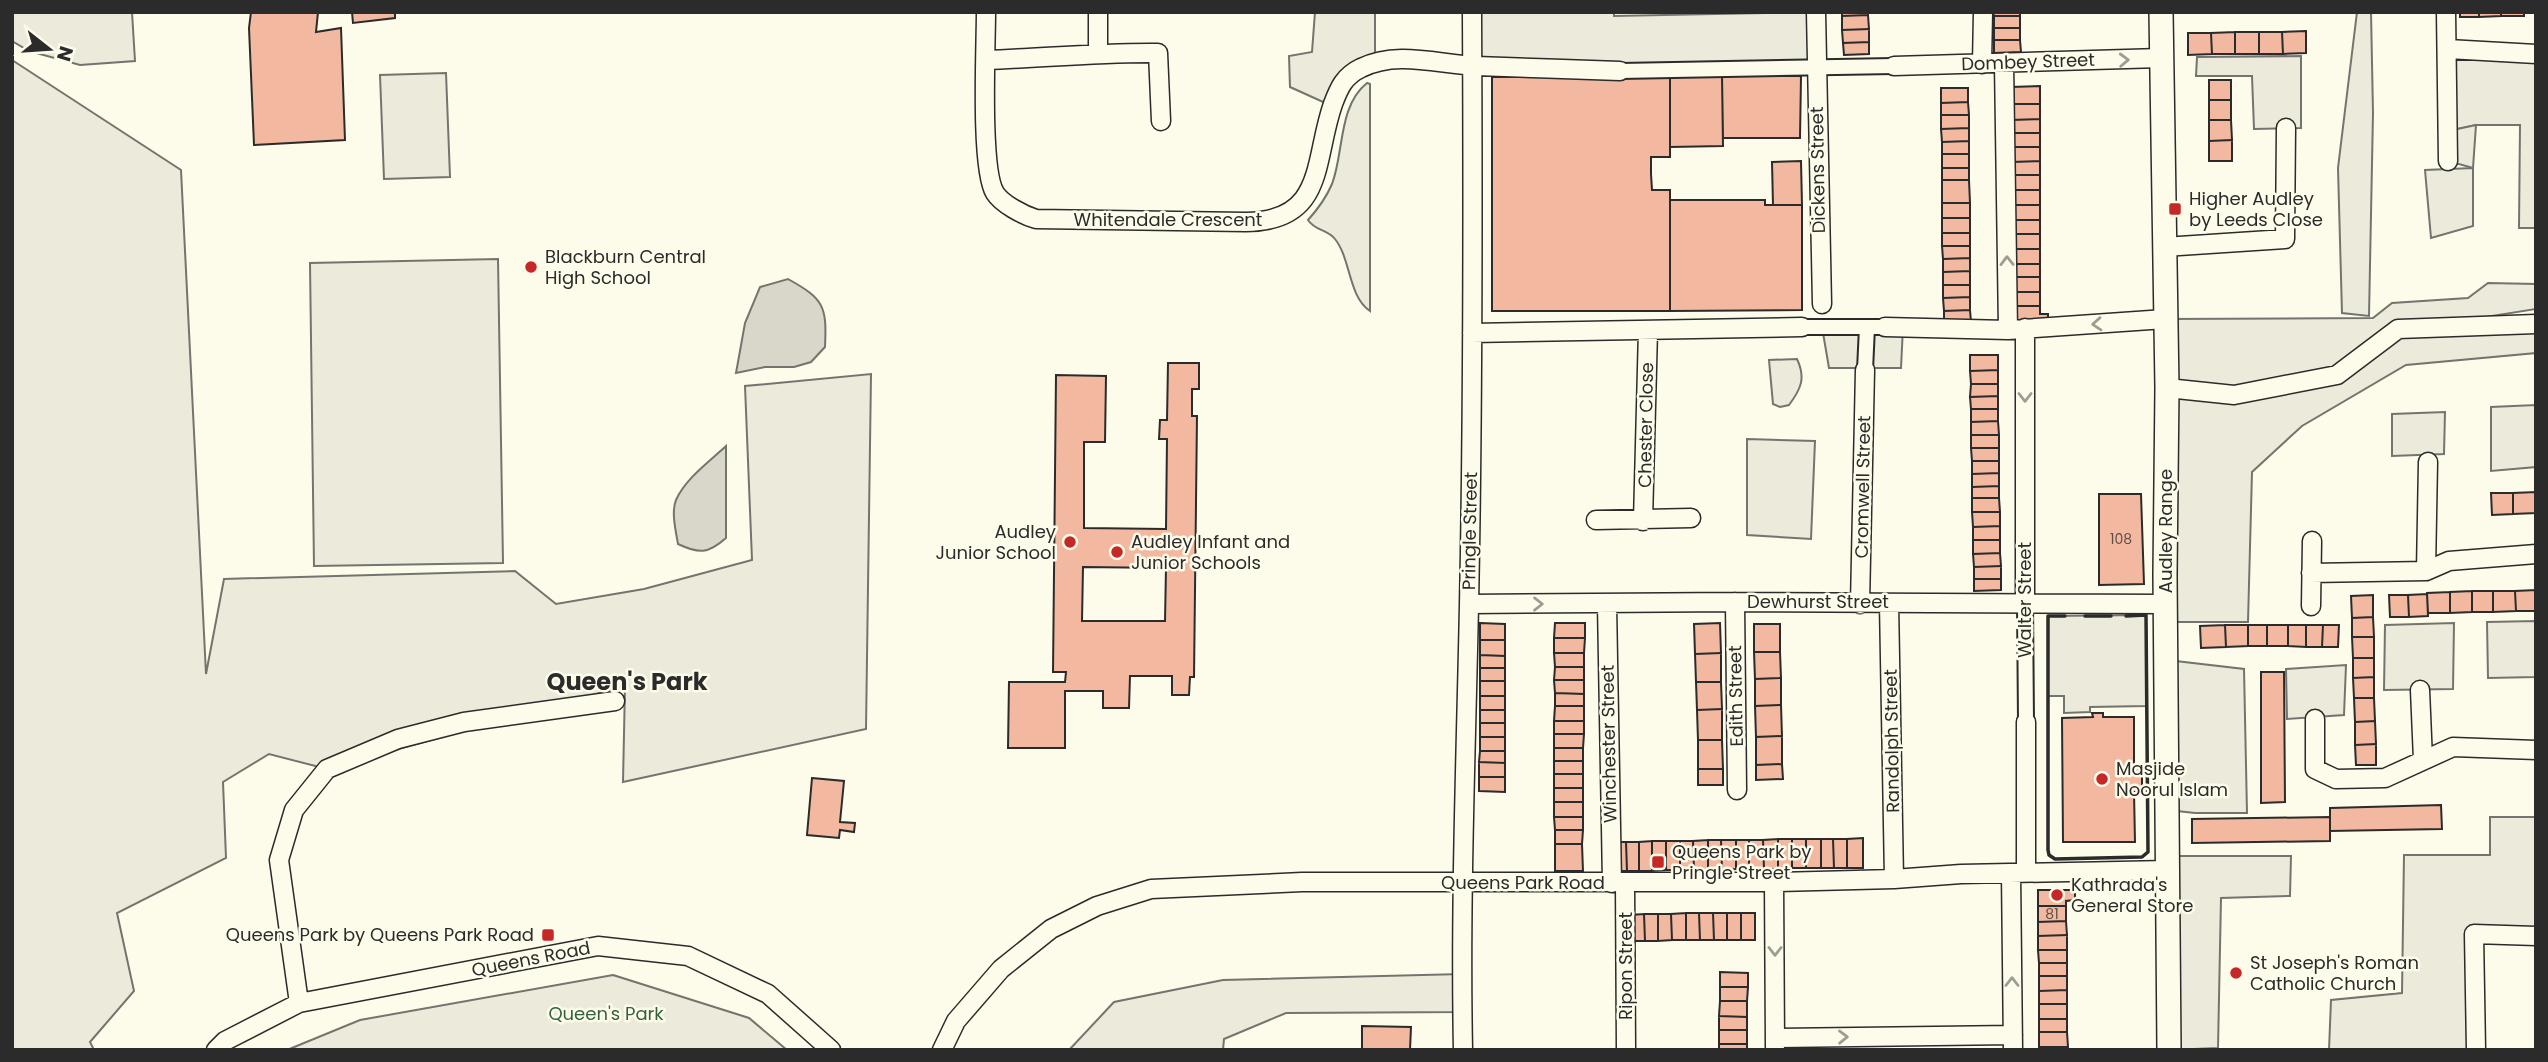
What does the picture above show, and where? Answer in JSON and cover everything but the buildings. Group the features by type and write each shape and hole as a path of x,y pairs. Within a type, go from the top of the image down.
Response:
{"street":[{"name":"Whitendale Crescent","path":"986,12 987,165 995,192 1035,219 1265,222 1283,217 1294,209 1312,188 1340,83 1353,72 1375,62 1404,58 1473,65"},
{"path":"1098,12 1098,52"},
{"name":"Pringle Street","path":"1463,1050 1472,333 1472,12"},
{"name":"Dickens Street","path":"1816,12 1822,327"},
{"path":"1982,64 1983,12"},
{"name":"Audley Range","path":"2161,12 2167,388 2169,1050"},
{"path":"2446,12 2448,161"},
{"path":"2448,50 2536,54"},
{"path":"986,60 1082,56 1098,52 1158,52 1161,121"},
{"name":"Dombey Street","path":"1894,66 2161,58"},
{"name":"Walter Street","path":"2004,63 2017,329 2025,603 2026,722 2013,1042"},
{"path":"1473,65 1620,71 1894,66"},
{"path":"2164,247 2286,239 2286,128"},
{"path":"1472,333 1802,327 2017,329 2165,319"},
{"path":"2167,388 2234,395 2337,375 2398,329 2536,324"},
{"path":"1865,370 1867,327"},
{"name":"Chester Close","path":"1643,521 1648,330"},
{"name":"Cromwell Street","path":"1860,604 1865,370"},
{"path":"2426,570 2428,462"},
{"path":"1596,520 1691,518"},
{"path":"2311,606 2312,541"},
{"path":"2311,573 2426,570 2449,561 2536,554"},
{"name":"Edith Street","path":"1735,602 1737,790"},
{"name":"Randolph Street","path":"1889,603 1894,879"},
{"name":"Dewhurst Street","path":"1469,604 2166,604"},
{"name":"Winchester Street","path":"1607,604 1619,883"},
{"path":"2420,691 2423,760"},
{"path":"299,1003 279,860 294,810 327,769 398,738 464,722 615,701"},
{"path":"2315,719 2315,769 2336,779 2385,778 2453,747 2536,750"},
{"name":"Queens Park Road","path":"942,1050 956,1021 1001,969 1051,929 1111,902 1151,889 1302,882 1774,882 1894,879 1961,874 2168,870"},
{"path":"1774,882 1775,1044 2013,1042"},
{"name":"Ripon Street","path":"1619,883 1626,1050"},
{"path":"2476,1050 2474,934 2536,936"},
{"name":"Queens Road","path":"216,1050 225,1041 299,1003 598,946 688,956 768,994 831,1050"}],"green space":[{"path":"1315,12 1375,12 1375,62 1332,106 1290,87 1289,56 1312,52"},
{"path":"1474,12 1614,12 1614,16 1812,12 1814,61 1621,66 1473,66"},
{"path":"2357,12 2371,12 2373,113 2369,316 2342,313 2338,168"},
{"path":"2448,49 2536,52 2536,228 2519,228 2520,125 2476,125 2448,131"},
{"path":"2301,56 2301,128 2254,129 2252,76 2196,76 2197,57"},
{"path":"12,60 181,170 206,674 224,579 515,571 556,604 644,589 752,560 745,386 871,374 866,729 623,782 625,686 327,769 269,754 223,782 226,858 117,913 134,991 90,1042 94,1050 12,1050"},
{"path":"446,73 450,177 384,179 380,75"},
{"path":"1367,83 1370,84 1370,311 1353,287 1344,257 1335,239 1308,220 1322,203 1332,184 1346,117 1351,104"},
{"path":"2473,168 2473,226 2431,238 2425,170"},
{"path":"498,259 503,563 314,566 310,263"},
{"path":"2488,283 2536,284 2536,309 2417,328 2536,331 2536,353 2406,365 2302,426 2252,472 2248,622 2166,622 2165,319 2373,318 2392,303 2468,298"},
{"path":"1822,327 1903,327 1901,368 1829,368"},
{"path":"1797,359 1802,378 1797,394 1789,405 1780,407 1773,404 1769,360"},
{"path":"2536,405 2536,467 2491,471 2491,407"},
{"path":"2445,412 2444,454 2392,456 2392,414"},
{"path":"2536,621 2536,677 2488,678 2487,622"},
{"path":"2454,623 2453,689 2384,690 2385,625"},
{"path":"2167,660 2244,669 2247,813 2168,810"},
{"path":"2346,665 2344,715 2287,719 2286,669"},
{"path":"2490,817 2536,817 2536,936 2475,934 2476,1050 2329,1050 2331,1000 2402,993 2404,855 2490,855"},
{"path":"2168,856 2291,856 2290,896 2221,898 2218,1048 2169,1050"},
{"path":"1463,974 1463,1012 1286,1013 1224,1039 1223,1050 1069,1050 1114,1002 1223,980"},
{"name":"Queen's Park","path":"613,975 749,1018 787,1050 287,1050 360,1020"}],"shaded area":[{"path":"12,12 132,12 135,61 80,65 29,51 12,41"},
{"path":"2476,125 2473,168 2448,161 2448,131"},
{"path":"788,279 809,292 821,305 825,322 825,347 811,362 794,367 765,367 736,373 745,323 760,287"},
{"path":"1747,439 1815,441 1811,539 1747,535"},
{"path":"726,446 726,538 708,550 692,550 678,544 674,516 676,500 692,478"},
{"path":"2146,615 2147,706 2090,707 2090,712 2064,713 2064,696 2048,696 2048,616"}],"wall":[{"path":"2065,616 2048,616 2048,850 2049,855 2055,859 2142,857 2148,852 2146,615 2126,616"},
{"path":"2085,616 2111,616"}],"place":[{"name":"Higher Audley by Leeds Close","path":"2175,209"},
{"name":"Blackburn Central High School","path":"531,267"},
{"name":"Audley Junior School","path":"1070,542"},
{"name":"Audley Infant and Junior Schools","path":"1117,552"},
{"name":"Masjide Noorul Islam","path":"2102,779"},
{"name":"Queens Park by Pringle Street","path":"1658,862"},
{"name":"Kathrada's General Store","path":"2057,895"},
{"name":"Queens Park by Queens Park Road","path":"548,935"},
{"name":"St Joseph's Roman Catholic Church","path":"2236,973"}],"district":[{"name":"Queen's Park","path":"627,682"}]}
